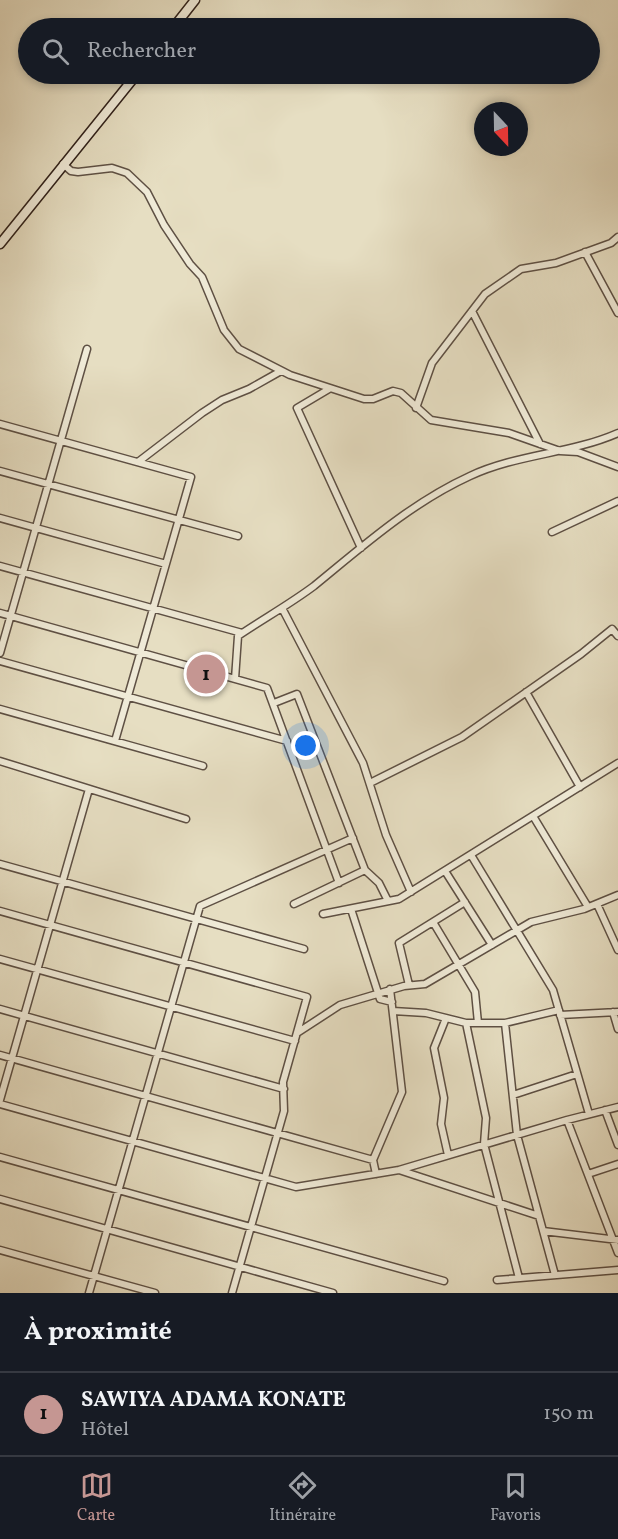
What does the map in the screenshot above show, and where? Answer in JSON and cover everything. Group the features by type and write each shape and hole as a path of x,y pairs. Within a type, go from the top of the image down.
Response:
{"street":[{"path":"181,18 195,0"},
{"path":"0,244 129,84"},
{"path":"63,164 71,171 78,172 112,168 127,173 147,192 164,225 190,264 202,277 229,338 251,357 329,389 364,399 373,399 393,392 401,393 431,420 509,433 560,451 578,452 618,467"},
{"path":"416,408 432,363 485,294 521,269 556,263 611,243 618,237"},
{"path":"585,252 618,313"},
{"path":"472,311 540,444"},
{"path":"0,653 87,349"},
{"path":"138,462 222,400 281,371"},
{"path":"329,389 297,408 361,548"},
{"path":"0,424 191,477 115,741"},
{"path":"235,679 238,636 302,595 338,564 419,504 470,476 519,458 560,451 618,433"},
{"path":"0,471 238,536"},
{"path":"552,532 618,501"},
{"path":"0,518 166,564"},
{"path":"0,566 242,633"},
{"path":"282,608 363,763 386,835 411,892"},
{"path":"0,613 267,688 339,883"},
{"path":"370,783 462,737 581,654 612,629 618,636"},
{"path":"0,661 287,741"},
{"path":"526,692 580,787"},
{"path":"274,703 297,694 365,870 379,883 388,901"},
{"path":"0,709 203,766"},
{"path":"0,761 186,819"},
{"path":"323,914 399,899 618,763"},
{"path":"89,789 0,1102 296,1187 399,1170 618,1107"},
{"path":"533,816 588,907"},
{"path":"89,1293 200,906 353,838"},
{"path":"471,855 553,990 589,1114"},
{"path":"0,864 304,950"},
{"path":"294,904 365,870"},
{"path":"445,871 492,945"},
{"path":"297,1034 340,1005 390,989 425,984 531,922 588,907 618,895"},
{"path":"409,985 399,943 465,902"},
{"path":"597,904 618,950"},
{"path":"351,909 380,999 392,1002"},
{"path":"0,910 307,997 283,1082 284,1111 232,1293"},
{"path":"433,922 474,992 478,1023"},
{"path":"0,958 295,1041"},
{"path":"376,1174 373,1160 402,1092 390,989"},
{"path":"0,1009 284,1089"},
{"path":"393,1011 426,1014 466,1023 505,1023 559,1013 615,1012 618,1029"},
{"path":"446,1018 434,1048 444,1098 441,1124 448,1155"},
{"path":"466,1023 486,1118 484,1144 519,1278"},
{"path":"505,1023 517,1135 555,1275"},
{"path":"0,1055 373,1160"},
{"path":"513,1095 577,1074"},
{"path":"605,1110 618,1145"},
{"path":"567,1120 615,1239 618,1253"},
{"path":"0,1157 444,1281"},
{"path":"588,1174 618,1164"},
{"path":"399,1170 539,1216"},
{"path":"0,1199 333,1293"},
{"path":"543,1231 615,1239"},
{"path":"0,1250 155,1293"},
{"path":"497,1280 618,1270"}],"place":[{"name":"SAWIYA ADAMA KONATE","path":"206,674"}]}
